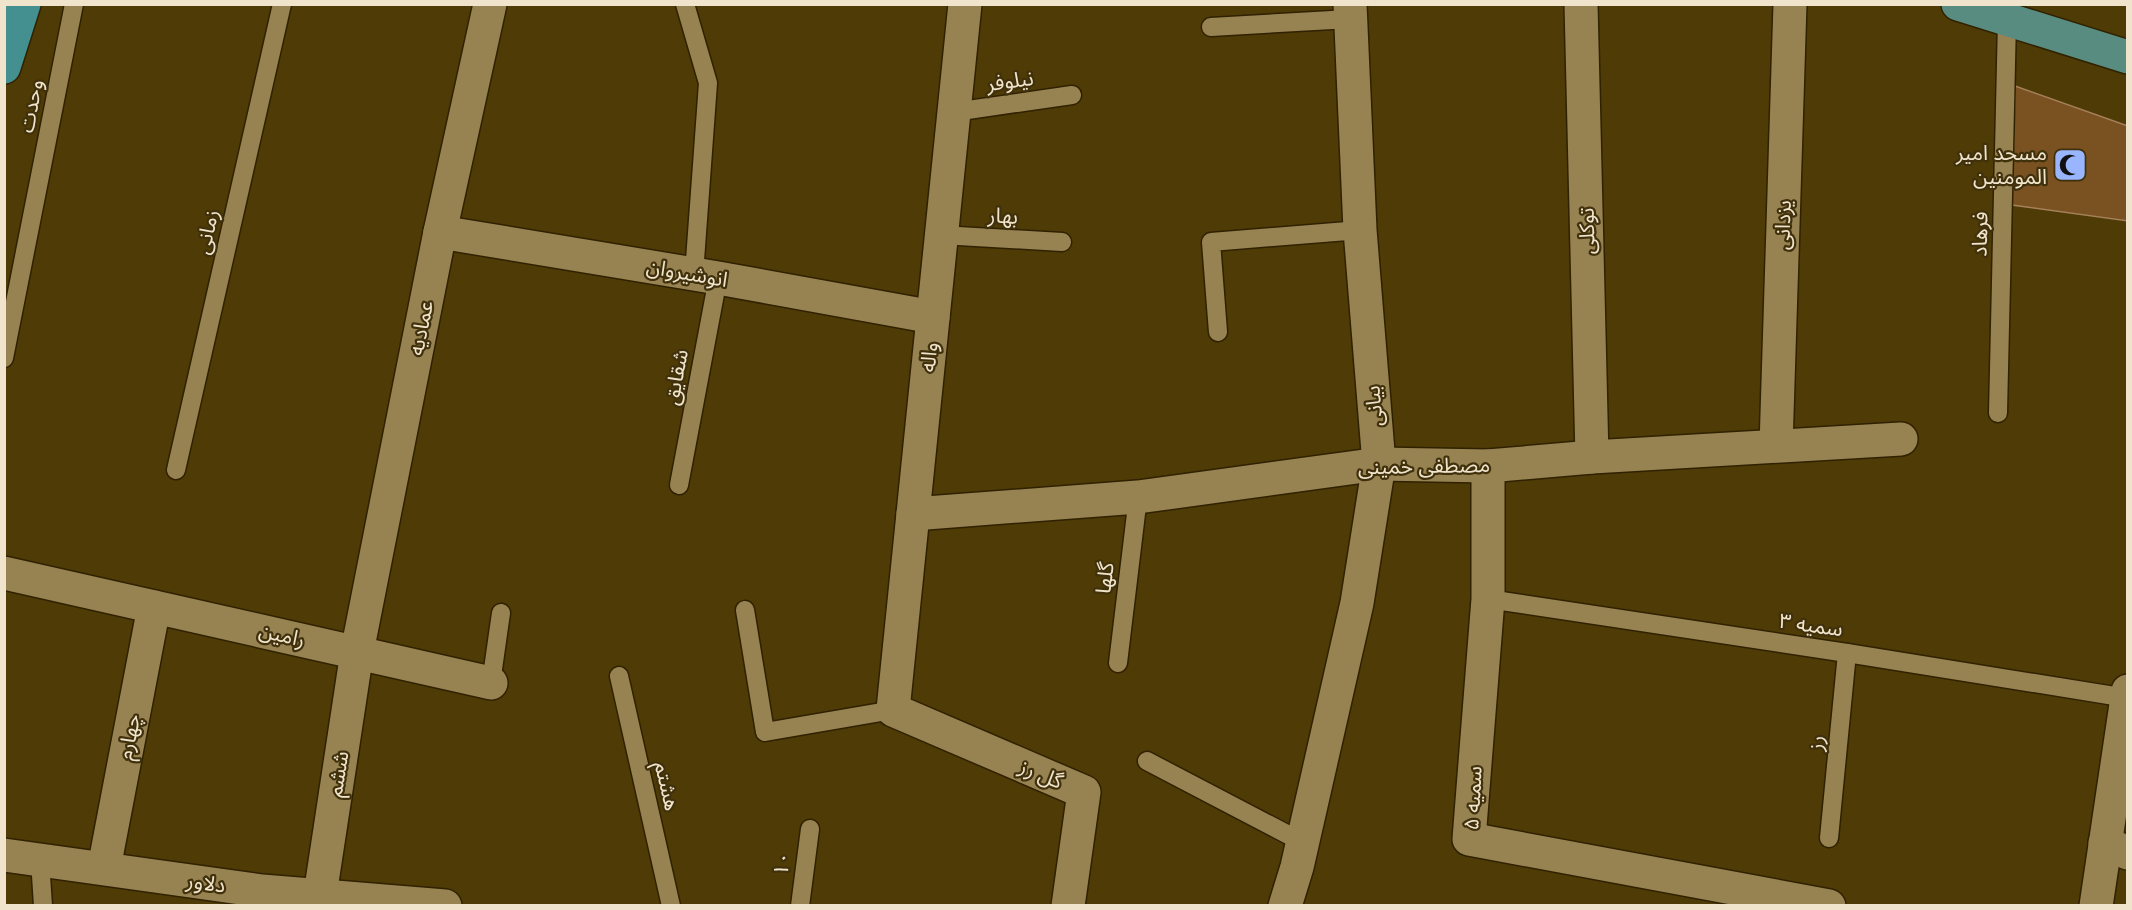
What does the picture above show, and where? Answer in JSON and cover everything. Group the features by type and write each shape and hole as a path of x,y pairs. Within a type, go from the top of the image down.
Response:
{"highway":[{"path":"4,67 19,11"}],"main road":[{"path":"1958,4 2127,57"}],"street":[{"name":"عمادیه","path":"357,652 440,232 490,4"},
{"name":"واله","path":"893,710 965,4"},
{"name":"توکلی","path":"1581,4 1593,457"},
{"name":"یزدانی","path":"1776,446 1790,4"},
{"name":"بیانی","path":"1286,906 1357,603 1379,464 1360,230 1350,12"},
{"name":"انوشیروان","path":"440,232 706,276 933,317"},
{"name":"مصطفی خمینی","path":"913,514 1138,497 1379,464 1488,466 1593,457 1901,439"},
{"name":"سمیه ۵","path":"1488,466 1488,599 1469,839 1829,906"},
{"name":"رامین","path":"4,573 490,683"},
{"name":"چهارم","path":"104,868 154,606"},
{"name":"ششم","path":"320,895 357,652"},
{"path":"2096,906 2116,848 2127,694"},
{"name":"گل رز","path":"893,710 1084,792 1068,906"},
{"name":"دلاور","path":"4,855 104,868 233,896 320,895 426,905"}],"lane":[{"name":"وحدت","path":"4,358 74,4"},
{"name":"زمانی","path":"176,470 282,4"},
{"name":"شقایق","path":"679,485 706,276 708,83 685,4"},
{"path":"1211,27 1350,12"},
{"name":"فرهاد","path":"1998,413 2007,20"},
{"name":"نیلوفر","path":"954,112 1072,95"},
{"path":"1218,332 1211,242 1360,230"},
{"name":"بهار","path":"941,234 1062,242"},
{"name":"گلها","path":"1118,663 1138,497"},
{"name":"سمیه ۳","path":"1488,599 2127,694"},
{"path":"745,610 765,732 893,710"},
{"name":"رامین","path":"490,683 501,614"},
{"name":"رز","path":"1829,838 1847,653"},
{"name":"هشتم","path":"619,676 671,906"},
{"path":"1147,761 1302,842"},
{"name":"۱۰","path":"800,906 810,829"},
{"path":"40,860 43,906"}],"building":[{"name":"مسحد امیر المومنین","path":"2015,86 2128,126 2128,221 2012,205"}],"place":[{"name":"مسحد امیر المومنین","path":"2070,165"}]}
